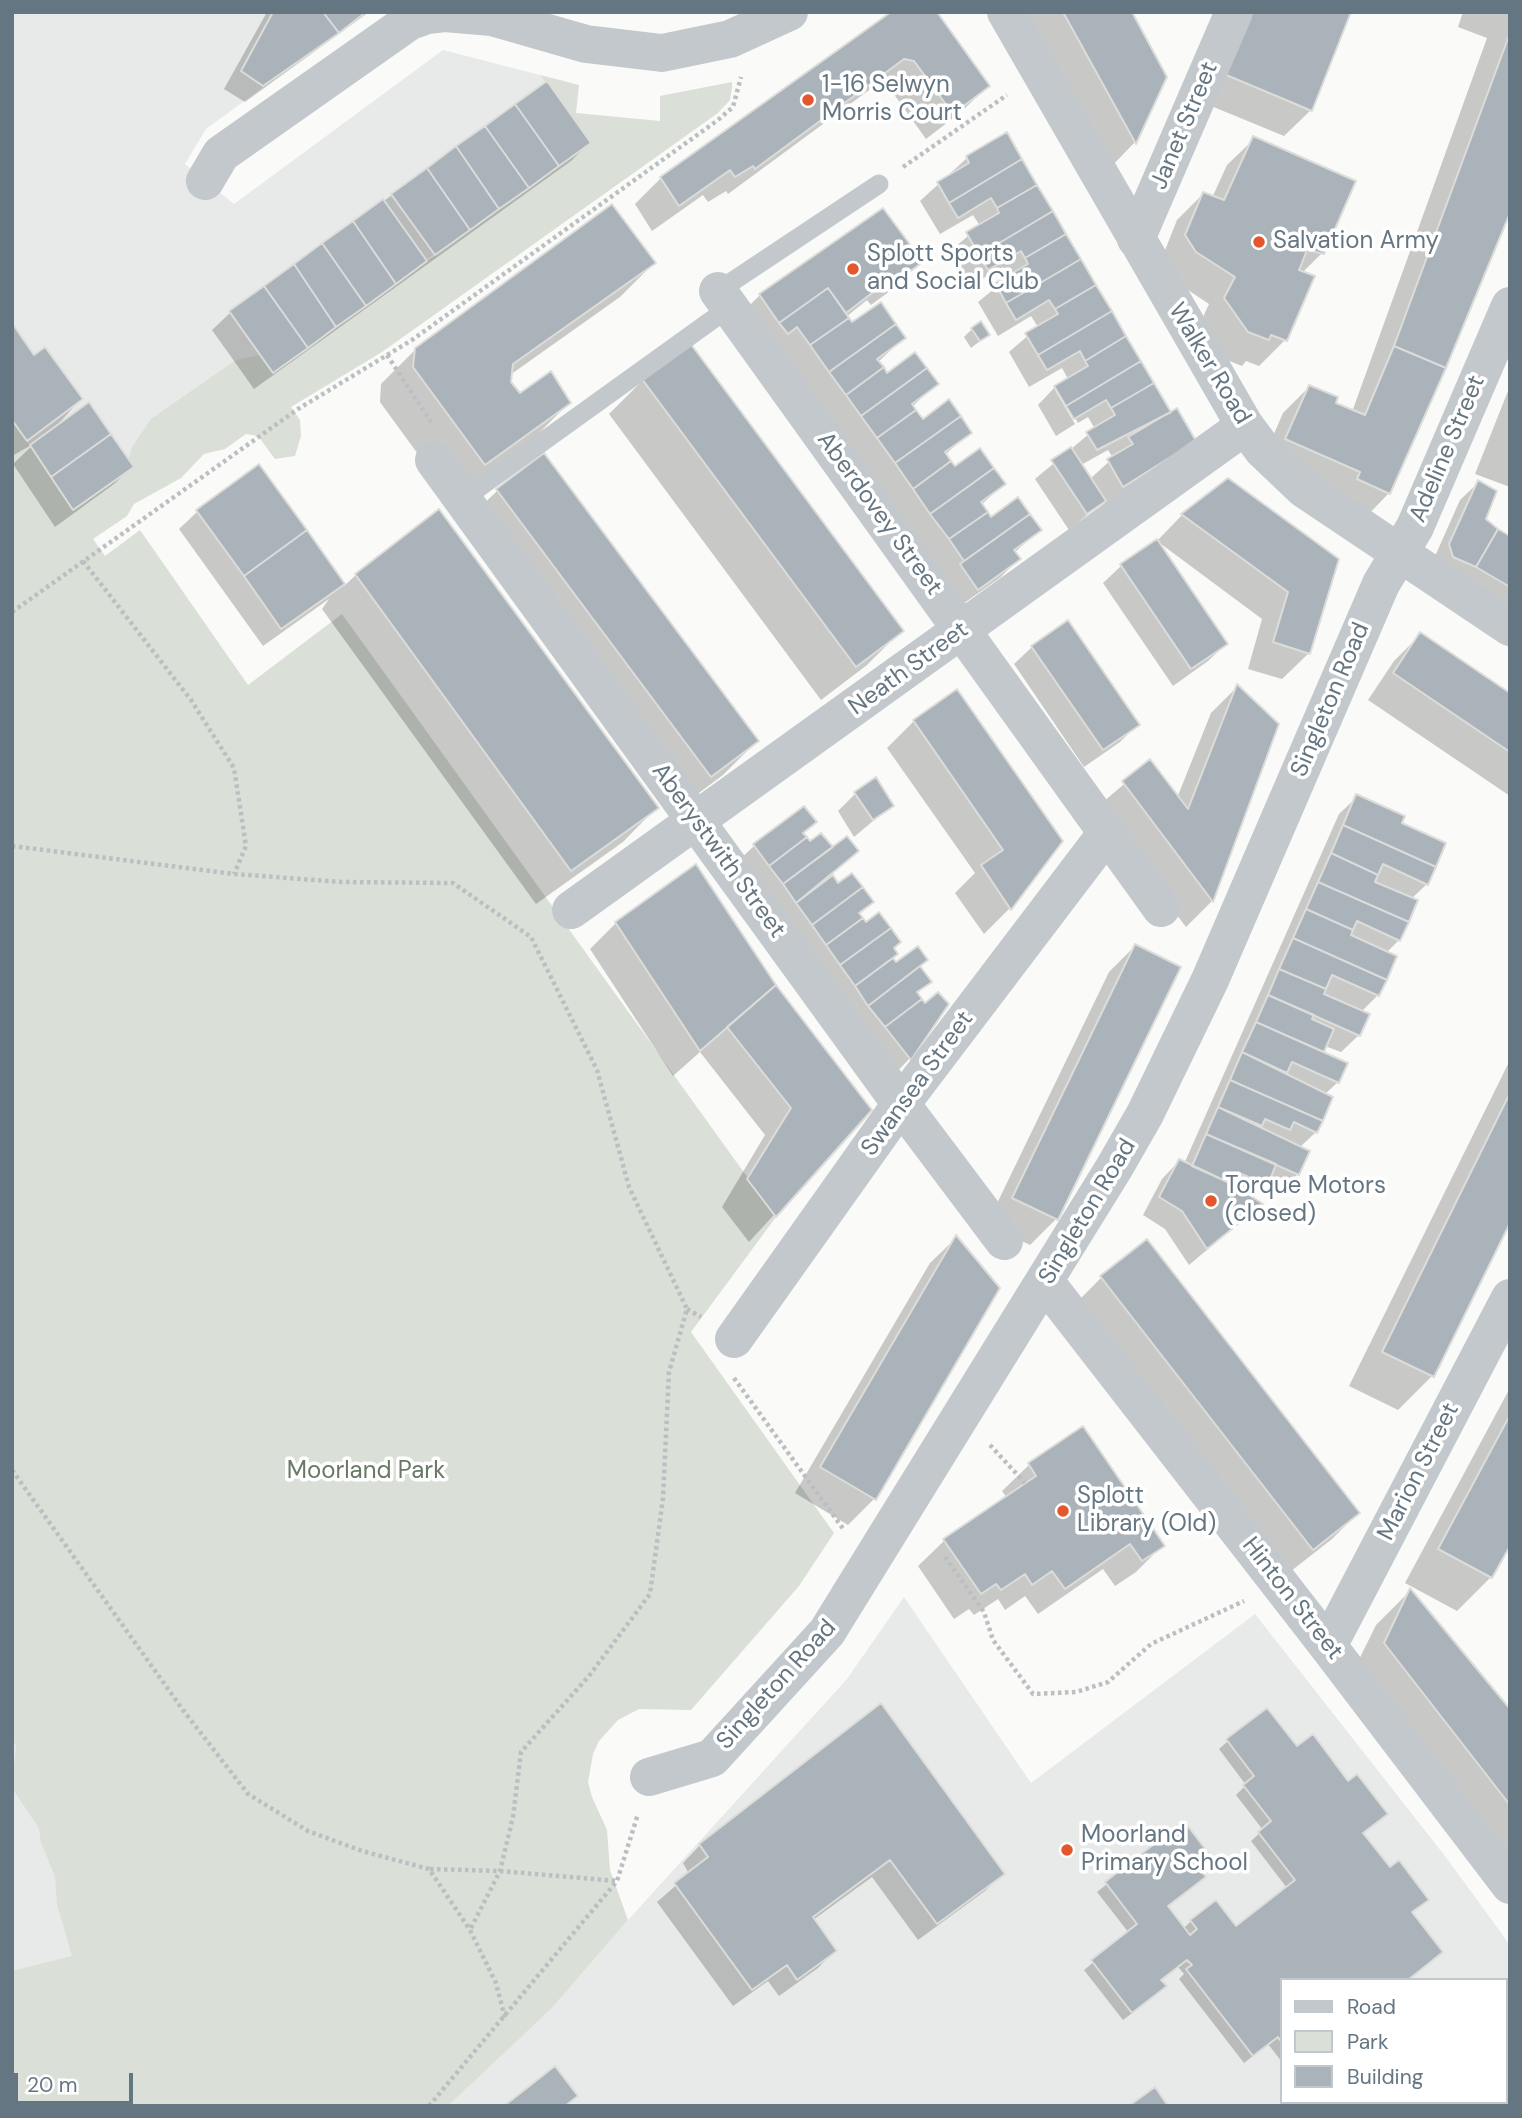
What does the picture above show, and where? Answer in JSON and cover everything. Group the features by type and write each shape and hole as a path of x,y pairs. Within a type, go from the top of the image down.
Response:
{"street":[{"path":"205,181 221,155 410,21 444,13 493,15 586,44 663,53 730,39 789,12"},
{"name":"Walker Road","path":"1006,12 1245,426 1263,450 1304,489 1510,627"},
{"name":"Janet Street","path":"1136,239 1234,12"},
{"name":"Aberdovey Street","path":"724,299 1161,908"},
{"name":"Adeline Street","path":"1400,552 1415,527 1510,306"},
{"name":"Neath Street","path":"571,910 964,631 1245,426"},
{"name":"Aberystwith Street","path":"434,460 901,1104 1004,1241"},
{"name":"Singleton Road","path":"649,1777 712,1758 827,1632 1046,1283 1145,1114 1210,980 1381,584 1400,552"},
{"name":"Swansea Street","path":"717,1340 1106,834"},
{"name":"Hinton Street","path":"1046,1283 1510,1885"},
{"name":"Marion Street","path":"1328,1646 1510,1297"}],"lane":[{"path":"463,499 879,184"}],"path":[{"path":"12,612 298,409 387,355 733,107 741,74 730,39"},
{"path":"879,184 1002,97 1044,81"},
{"path":"387,355 431,419 434,460"},
{"path":"83,561 191,700 234,768 246,846 234,874"},
{"path":"12,846 234,874 342,882 453,883 531,937 597,1070 629,1187 687,1308 668,1372 663,1499 650,1594 589,1676 521,1752 513,1817 500,1871 470,1930"},
{"path":"717,1340 847,1534"},
{"path":"964,1415 1025,1483"},
{"path":"12,1470 183,1710 248,1794 308,1831 362,1851 429,1869 500,1871 617,1881"},
{"path":"945,1557 984,1612 993,1640 1033,1693 1076,1692 1108,1682 1151,1644 1280,1584"},
{"path":"429,2106 617,1881 649,1777"},
{"path":"429,1869 470,1930 496,1983 505,2018"}],"shaded area":[{"path":"12,12 366,12 206,129 185,164 234,204 443,50 540,75 591,143 73,510 12,420"},
{"name":"Moorland Primary School","path":"904,1597 1031,1783 1255,1614 1445,1856 1510,1945 1510,2078 1508,1978 1280,1978 1280,2104 1419,2104 448,2106 552,2008 628,1920 847,1679"},
{"path":"12,1711 82,1955 12,1972"}],"green space":[{"name":"Moorland Park","path":"540,75 579,85 576,113 660,121 660,96 732,82 732,87 730,100 718,113 382,352 291,407 300,420 301,436 295,456 275,459 258,436 246,434 225,449 204,454 181,478 134,504 127,516 93,539 105,556 140,530 248,685 342,614 776,1217 691,1332 834,1533 799,1586 691,1710 639,1709 618,1720 599,1741 593,1754 588,1782 607,1830 610,1870 628,1920 552,2008 448,2106 12,2106 12,1971 72,1956 57,1904 55,1876 41,1843 39,1828 12,1788 16,1746 12,1737 12,420 74,510 124,475 132,447 151,419 236,360 260,355 280,362 308,347 590,144"}],"building":[{"path":"273,12 323,12 339,33 263,86 241,71"},
{"path":"323,12 366,12 339,33"},
{"name":"1-16 Selwyn Morris Court","path":"891,12 937,12 990,86 953,114 914,61 904,59 755,169 753,166 735,177 730,170 679,206 660,177"},
{"path":"1063,12 1132,12 1167,77 1136,144"},
{"path":"1252,12 1351,12 1312,111 1224,74"},
{"path":"1510,33 1510,213 1446,368 1394,346"},
{"path":"547,81 591,143 559,166 515,104"},
{"path":"515,104 559,166 529,188 485,126"},
{"path":"485,126 529,188 499,209 456,146"},
{"path":"1007,132 1022,159 949,203 937,182 969,163 966,156"},
{"name":"Salvation Army","path":"1253,136 1356,181 1324,254 1307,250 1299,270 1315,276 1287,341 1271,335 1269,340 1248,332 1224,298 1235,277 1196,252 1185,235 1203,192 1224,200"},
{"path":"456,146 499,209 470,230 427,168"},
{"path":"1022,159 1037,185 997,208 991,198 958,218 949,203"},
{"path":"427,168 470,230 435,255 391,194"},
{"path":"1037,185 1053,211 979,255 966,232 999,213 997,208"},
{"path":"383,199 427,261 396,284 353,221"},
{"path":"612,204 656,263 513,364 511,382 520,393 551,371 571,403 485,465 413,367 415,348"},
{"name":"Splott Sports and Social Club","path":"883,208 923,262 898,280 894,276 846,313 828,288 779,323 759,294"},
{"path":"1053,211 1066,234 1025,258 1021,251 988,270 979,255"},
{"path":"353,221 396,284 366,306 322,243"},
{"path":"1066,234 1081,259 1006,303 995,283 1028,264 1025,258"},
{"path":"322,243 366,306 336,327 294,264"},
{"path":"1081,259 1096,285 1055,309 1049,300 1016,320 1006,303"},
{"path":"294,264 336,327 308,348 264,286"},
{"path":"1096,285 1112,311 1038,355 1025,333 1058,314 1055,309"},
{"path":"264,286 308,348 273,373 229,311"},
{"path":"828,288 849,318 810,345 797,327 788,334 779,323"},
{"path":"881,302 896,324 829,372 810,345 849,318 852,322"},
{"path":"1112,311 1126,336 1085,361 1080,351 1047,370 1038,355"},
{"path":"981,321 990,335 980,341 971,328"},
{"path":"12,323 34,355 45,347 83,399 27,441 12,420"},
{"path":"896,324 906,338 877,359 884,367 846,395 829,372"},
{"path":"1126,336 1141,361 1066,406 1054,386 1088,366 1085,361"},
{"path":"690,343 904,631 856,667 642,379"},
{"path":"1394,346 1446,368 1390,494 1357,479 1360,472 1285,439 1309,385 1338,397 1336,403 1365,415"},
{"path":"915,352 927,368 861,416 846,395 884,367 887,373"},
{"path":"1141,361 1154,383 1111,408 1106,400 1074,419 1066,406"},
{"path":"927,368 939,384 912,404 916,410 877,438 861,416"},
{"path":"1154,383 1171,412 1097,450 1086,432 1115,415 1111,408"},
{"path":"949,399 961,416 895,463 877,438 916,410 923,419"},
{"path":"89,402 111,434 51,477 30,445"},
{"path":"1177,408 1196,441 1123,487 1107,459 1133,444 1128,437"},
{"path":"961,416 972,433 945,452 951,461 913,489 895,463"},
{"path":"111,434 134,467 73,510 51,477"},
{"path":"1071,447 1106,501 1087,514 1051,460"},
{"path":"980,448 994,468 930,514 913,489 951,461 955,466"},
{"path":"544,453 759,741 711,777 496,489"},
{"path":"259,464 307,530 244,576 196,510"},
{"path":"994,468 1006,484 981,502 988,512 949,539 930,514"},
{"path":"1228,478 1339,559 1310,654 1273,642 1288,592 1181,514"},
{"path":"1478,480 1497,491 1486,519 1498,529 1476,567 1453,557 1449,544"},
{"path":"1018,497 1030,514 964,561 949,539 988,512 991,517"},
{"path":"439,509 659,808 571,871 355,574"},
{"path":"1030,514 1042,530 1014,550 1021,559 978,590 960,564"},
{"path":"1498,529 1510,536 1510,587 1476,567"},
{"path":"307,530 345,584 281,629 244,576"},
{"path":"1157,539 1228,644 1191,669 1120,564"},
{"path":"1068,620 1140,725 1103,750 1031,646"},
{"path":"1420,632 1510,693 1510,752 1393,673"},
{"path":"1237,684 1279,724 1213,902 1122,781 1150,759 1188,809"},
{"path":"957,689 1063,841 1011,910 981,865 1003,850 913,720"},
{"path":"876,777 894,806 873,820 854,792"},
{"path":"1356,794 1405,816 1402,823 1446,843 1436,867 1343,825"},
{"path":"804,806 817,822 803,833 807,837 769,866 753,844"},
{"path":"1343,825 1436,867 1428,885 1383,864 1378,875 1331,853"},
{"path":"821,833 833,847 783,884 769,866 807,837 810,841"},
{"path":"847,836 859,851 796,903 783,884"},
{"path":"1331,853 1378,875 1375,882 1418,900 1409,922 1318,882"},
{"path":"696,864 776,985 700,1051 615,922"},
{"path":"852,873 863,887 812,925 796,903 833,875 838,883"},
{"path":"1318,882 1409,922 1400,941 1357,921 1353,930 1306,909"},
{"path":"863,887 874,902 859,913 863,918 826,945 812,925"},
{"path":"1306,909 1353,930 1351,935 1397,956 1387,980 1293,938"},
{"path":"879,912 891,928 840,965 826,945 863,918 866,922"},
{"path":"891,928 901,942 894,948 898,954 855,986 840,965"},
{"path":"1293,938 1387,980 1379,996 1332,975 1326,989 1279,969"},
{"path":"1135,944 1181,967 1058,1220 1012,1198"},
{"path":"918,946 928,960 868,1006 855,986 893,958 896,962"},
{"path":"920,966 932,982 917,992 922,999 885,1027 868,1006"},
{"path":"1279,969 1326,989 1324,994 1370,1014 1360,1036 1268,995"},
{"path":"776,985 872,1110 776,1217 747,1179 791,1108 727,1027"},
{"path":"938,992 949,1004 911,1060 885,1027 922,999 925,1003"},
{"path":"1268,995 1314,1015 1312,1019 1334,1029 1324,1052 1256,1022"},
{"path":"1256,1022 1348,1063 1339,1083 1292,1062 1287,1073 1242,1052"},
{"path":"1242,1052 1333,1097 1323,1121 1230,1080"},
{"path":"1230,1080 1323,1121 1317,1133 1294,1122 1290,1130 1265,1119 1262,1126 1218,1107"},
{"path":"1510,1093 1510,1223 1434,1377 1382,1352"},
{"path":"1218,1107 1310,1151 1299,1175 1206,1134"},
{"path":"1206,1134 1276,1164 1268,1185 1239,1173 1234,1185 1192,1166"},
{"name":"Torque Motors (closed)","path":"1179,1159 1234,1185 1263,1204 1207,1249 1182,1211 1159,1197"},
{"path":"956,1235 1000,1288 876,1500 820,1467"},
{"path":"1147,1239 1360,1513 1313,1550 1100,1276"},
{"path":"1510,1415 1510,1546 1492,1578 1438,1549"},
{"name":"Splott Library (Old)","path":"1083,1426 1165,1546 1142,1561 1130,1544 1065,1589 1052,1571 1032,1585 1025,1574 1001,1590 996,1584 981,1594 943,1539 1036,1476 1028,1463"},
{"path":"1410,1588 1510,1709 1510,1805 1384,1643"},
{"path":"881,1703 1005,1874 937,1924 890,1860 813,1917 837,1951 797,1980 787,1965 752,1990 674,1883 708,1857 699,1844"},
{"path":"1267,1708 1297,1746 1313,1734 1348,1781 1357,1774 1388,1814 1363,1833 1390,1867 1399,1860 1429,1900 1412,1912 1443,1952 1410,1978 1280,1978 1280,2040 1278,2037 1253,2056 1186,1969 1192,1965 1187,1960 1161,1980 1167,1986 1132,2013 1091,1960 1137,1924 1105,1882 1184,1821 1209,1854 1196,1864 1206,1877 1168,1906 1190,1935 1197,1929 1190,1920 1216,1900 1236,1926 1295,1880 1258,1832 1271,1821 1243,1785 1254,1776 1226,1739"},
{"path":"555,2066 578,2096 565,2106 504,2106"},
{"path":"1155,2087 1168,2106 1129,2106"}],"place":[{"name":"1-16 Selwyn Morris Court","path":"808,100"},
{"name":"Salvation Army","path":"1259,242"},
{"name":"Splott Sports and Social Club","path":"853,269"},
{"name":"Torque Motors (closed)","path":"1211,1201"},
{"name":"Splott Library (Old)","path":"1063,1511"},
{"name":"Moorland Primary School","path":"1067,1850"}]}
